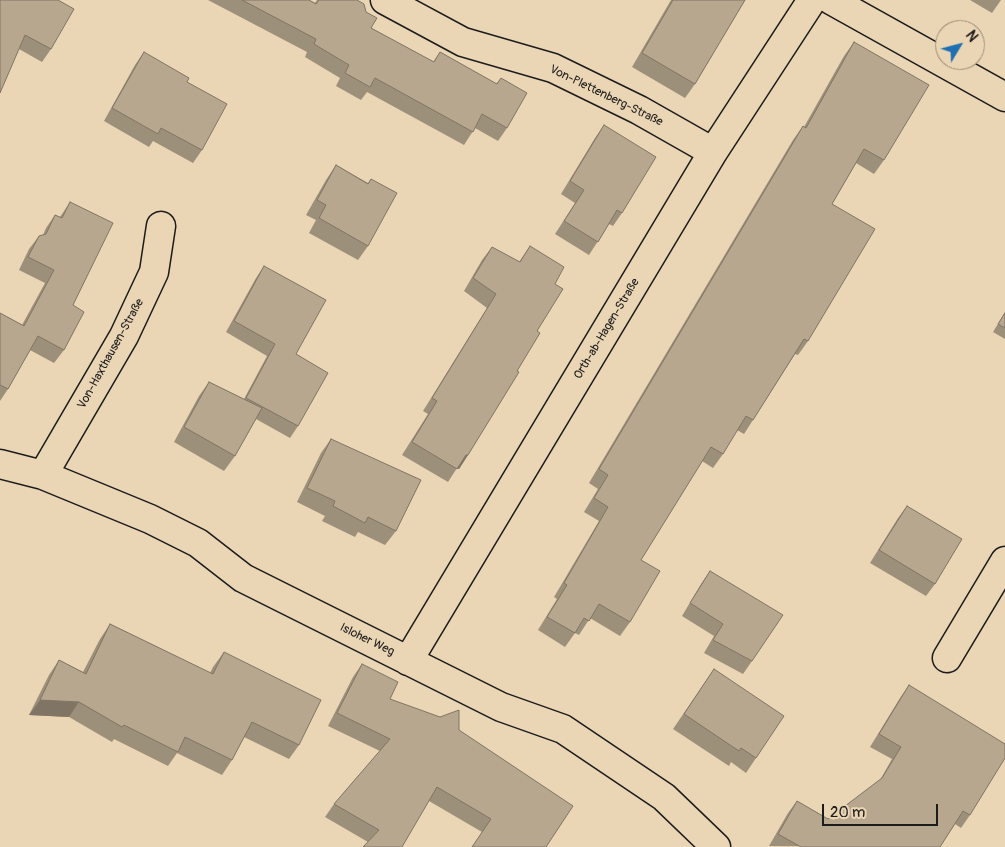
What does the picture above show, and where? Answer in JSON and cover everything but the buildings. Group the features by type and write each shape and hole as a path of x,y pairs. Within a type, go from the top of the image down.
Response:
{"street":[{"name":"Von-Plettenberg-Straße","path":"385,0 463,42 553,68 639,110 713,152"},
{"name":"Orth-ab-Hagen-Straße","path":"408,661 713,152 812,0"},
{"path":"831,0 1005,97"},
{"name":"Von-Haxthausen-Straße","path":"43,475 124,336 154,272 161,226"},
{"name":"Isloher Weg","path":"0,464 43,475 150,520 198,543 243,578 501,707 563,730 664,797 716,847"},
{"path":"947,658 1005,562"}]}
